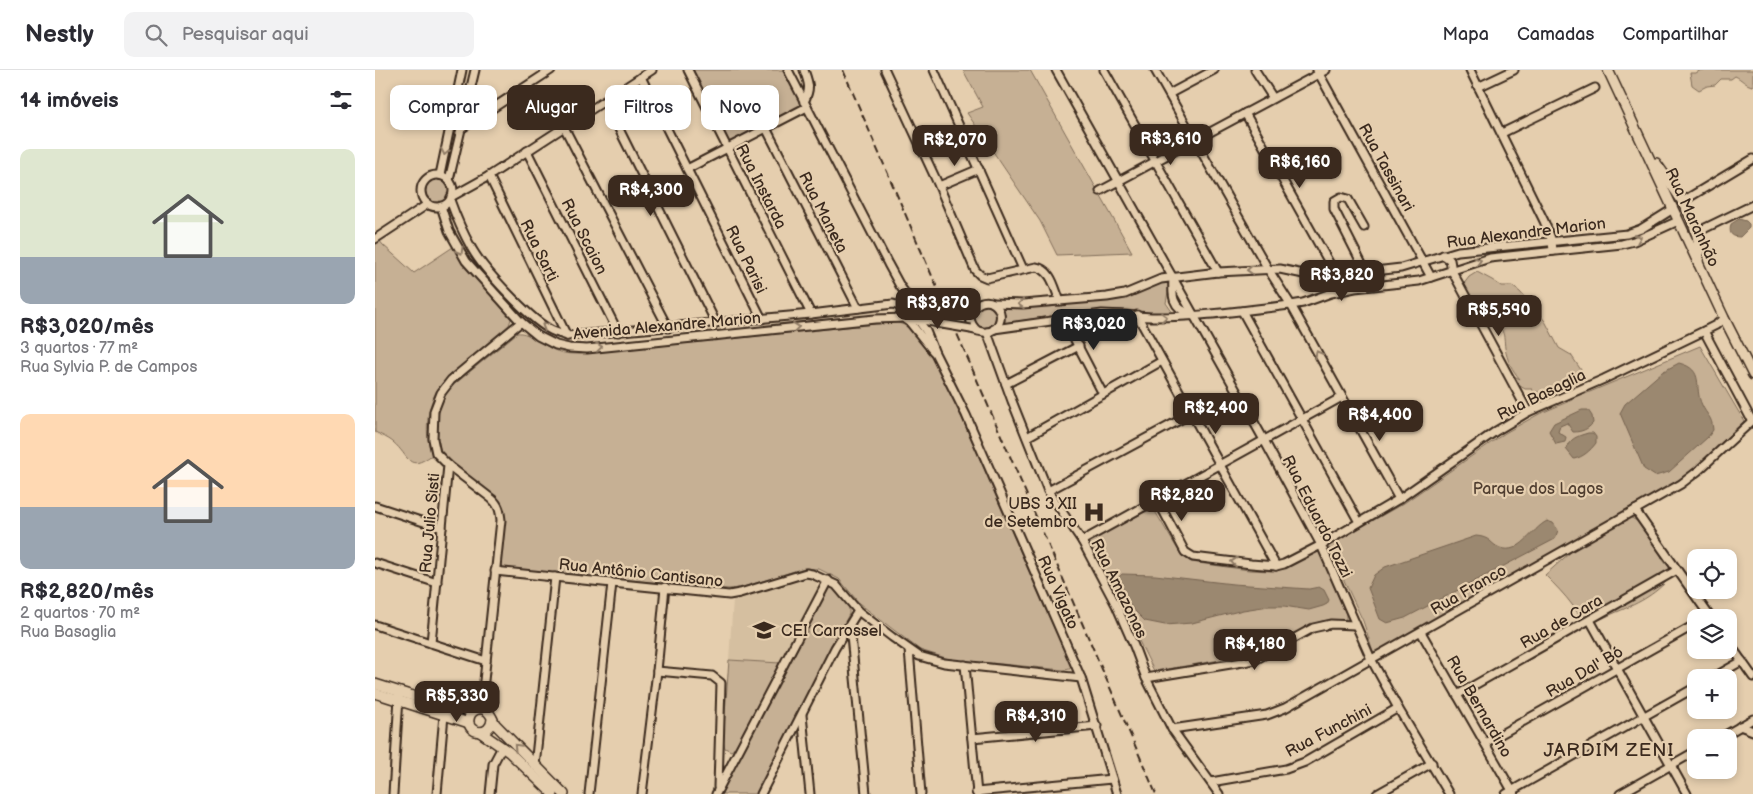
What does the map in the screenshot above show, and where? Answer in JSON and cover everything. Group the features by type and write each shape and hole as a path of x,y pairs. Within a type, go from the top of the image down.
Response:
{"main road":[{"name":"Rua Maranhão","path":"1608,70 1723,318 1753,375"},
{"path":"1644,147 1683,201 1699,247 1698,264"},
{"path":"1673,209 1683,201"},
{"path":"1678,221 1689,214"},
{"path":"375,684 399,697 469,724"},
{"path":"375,693 454,709 478,709 488,712 495,724 563,794"},
{"path":"478,709 469,716 469,724 473,730 480,732 502,747 553,794"},
{"path":"480,732 490,726 492,719"}],"street":[{"path":"440,175 462,70"},
{"path":"471,85 475,70"},
{"path":"497,105 551,70"},
{"path":"629,85 652,70"},
{"name":"Rua Instarda","path":"688,70 811,314"},
{"path":"788,70 910,306 921,311 918,319"},
{"path":"779,120 805,105 809,84 804,70"},
{"path":"885,70 939,186 975,270 980,276 987,278 1036,267 1044,269 1049,275 1060,301"},
{"path":"934,70 1023,270"},
{"path":"1056,70 1173,276 1174,300 1182,311 1193,315"},
{"path":"1104,70 1218,272"},
{"path":"1155,70 1268,269 1291,305 1399,499"},
{"path":"1169,94 1214,70"},
{"path":"1255,70 1273,98"},
{"path":"1470,70 1544,221 1553,251"},
{"path":"1478,87 1515,70"},
{"path":"1100,191 1321,71"},
{"name":"Rua Tassinari","path":"1321,71 1431,277"},
{"name":"Rua Parisi","path":"641,77 762,319"},
{"path":"1501,133 1595,88"},
{"path":"595,107 605,101"},
{"path":"1245,113 1336,275"},
{"path":"451,196 449,180 461,130"},
{"path":"449,180 440,175 429,176 422,185 421,196 428,204 437,207 441,206 451,196 465,191 559,130"},
{"path":"566,130 668,328"},
{"path":"620,130 716,323"},
{"path":"687,169 762,130"},
{"name":"Rua Maneta","path":"767,130 858,308"},
{"name":"Rua Scaion","path":"527,151 618,332"},
{"path":"1683,201 1753,159"},
{"path":"939,186 979,168"},
{"name":"Rua Sarti","path":"489,176 567,336"},
{"name":"Avenida Alexandre Marion","path":"451,196 460,227 473,251 486,268 530,316 549,330 567,336 762,319 893,304 931,307 976,305"},
{"path":"1364,227 1348,199 1341,197 1334,201 1334,208 1366,272"},
{"path":"375,239 428,204"},
{"path":"1695,234 1753,205"},
{"name":"Avenida Alexandre Marion","path":"441,206 449,231 465,261 521,322 538,336 555,345 569,348 587,348 875,319 907,319"},
{"name":"Rua Alexandre Marion","path":"993,303 1010,304 1107,297 1125,294 1173,276 1218,272 1280,269 1313,276 1401,268 1443,255 1476,249 1627,234 1641,229 1673,209"},
{"name":"Rua Alexandre Marion","path":"995,330 1102,314 1155,317 1242,311 1291,305 1355,288 1419,281 1490,258 1622,244 1634,241 1678,221"},
{"path":"1443,255 1450,260 1451,271 1528,412"},
{"path":"910,306 904,313 907,319 914,321 918,319 942,324 975,330 987,332 995,330 1001,320 1001,314 993,303 984,301 973,308 970,319 975,330"},
{"path":"1242,311 1359,522"},
{"path":"1137,315 1276,566"},
{"name":"Rua Eduardo Tozzi","path":"1193,315 1321,545 1371,659 1449,794"},
{"name":"Rua Basaglia","path":"1157,500 1185,552 1193,558 1276,566 1284,564 1321,545 1399,499 1496,431 1528,412 1604,379 1704,331 1716,325 1723,318"},
{"name":"Rua Vigato","path":"907,319 935,353"},
{"name":"Rua Vigato","path":"918,319 927,331 935,353 967,415 1081,678 1117,794"},
{"path":"1065,319 1103,394"},
{"path":"478,709 486,661 501,520 500,510 497,503 448,465 436,453 433,438 434,411 441,393 451,380 521,322"},
{"path":"1704,331 1753,421"},
{"name":"Rua Amazonas","path":"987,332 1048,491 1082,541 1134,646 1145,678 1172,729 1219,794"},
{"path":"1006,384 1079,346"},
{"path":"1027,437 1162,361"},
{"path":"1082,541 1342,396"},
{"path":"1048,491 1191,414"},
{"name":"Rua Franco","path":"1172,729 1267,715 1285,708 1681,484 1753,421"},
{"name":"Rua Julio Sisti","path":"431,643 448,465"},
{"path":"375,506 442,528"},
{"path":"1635,510 1704,609"},
{"path":"375,563 437,584"},
{"name":"Rua de Cara","path":"1457,695 1677,570"},
{"name":"Rua Antônio Cantisano","path":"495,571 729,595 806,573 828,580 841,590 858,611 919,656 965,665 1081,678"},
{"path":"535,766 555,577"},
{"path":"717,792 828,580"},
{"path":"589,794 611,583"},
{"path":"642,794 665,587"},
{"path":"761,794 835,648 858,611"},
{"path":"1590,620 1687,794"},
{"path":"850,624 866,794"},
{"path":"1145,678 1255,660 1313,628 1331,624 1355,625"},
{"path":"375,625 486,661"},
{"name":"Rua Dal' Bó","path":"1485,743 1687,629"},
{"name":"Rua Bernardino","path":"1421,632 1485,743 1511,793"},
{"path":"835,648 852,652"},
{"path":"909,650 921,794"},
{"path":"1737,655 1753,677"},
{"path":"1727,669 1741,661"},
{"path":"965,665 977,793 1112,779"},
{"path":"657,671 712,676 721,683 717,792"},
{"path":"1511,793 1687,692"},
{"path":"393,794 399,697"},
{"name":"Rua Funchini","path":"1211,782 1286,768 1305,762 1398,708"},
{"path":"802,713 810,794"},
{"path":"437,794 444,715"},
{"path":"1735,729 1753,719"},
{"path":"972,738 1097,726"},
{"path":"1740,726 1753,731"},
{"path":"789,740 797,740 805,745"},
{"path":"489,794 493,764 502,747"},
{"path":"1619,794 1687,756"},
{"path":"1377,794 1432,763"}],"shaded area":[{"path":"1739,219 1746,221 1749,224 1749,228 1740,237 1737,237 1732,235 1730,229 1731,224"},
{"path":"1679,363 1693,370 1696,375 1700,398 1713,430 1708,437 1669,472 1655,476 1644,469 1620,413 1625,404 1662,372"},
{"path":"1582,410 1588,410 1592,416 1593,423 1585,430 1576,432 1573,432 1567,423 1560,426 1558,432 1566,437 1565,442 1556,444 1549,431 1554,423"},
{"path":"1593,433 1596,437 1596,443 1586,453 1574,459 1566,449 1568,445 1575,438"},
{"path":"1547,521 1553,523 1558,530 1555,539 1405,618 1387,623 1380,619 1368,588 1374,575 1385,567 1476,536 1488,539 1500,548 1514,548"},
{"path":"1122,574 1155,575 1233,584 1309,589 1319,587 1324,590 1329,600 1323,606 1309,610 1269,606 1243,610 1192,623 1165,625 1145,621 1131,607 1117,579"},
{"name":"CEI Carrossel","path":"811,578 815,581 817,589 780,663 729,660 733,599"}],"green space":[{"path":"691,70 783,70 802,106 779,118 779,85 701,85 701,90"},
{"path":"963,70 1030,70 1132,252 1057,255 1040,221 967,113 983,107"},
{"path":"1701,70 1753,70 1753,86 1735,76 1731,79 1721,79 1715,85 1699,90 1692,85 1690,73 1696,73"},
{"path":"721,130 757,130 729,145"},
{"path":"437,178 446,182 450,191 446,200 437,204 428,200 424,191 428,182"},
{"path":"379,240 414,273 453,247 466,267 511,319 509,325 439,387 431,403 427,430 432,455 418,463 409,460 393,442 375,432 375,242"},
{"path":"1477,272 1501,286 1512,286 1520,292 1545,321 1559,348 1571,355 1581,370 1556,393 1534,392 1532,389 1525,389 1513,382 1512,375 1520,379 1509,361 1502,331 1463,285 1469,277"},
{"path":"1161,283 1167,283 1169,286 1166,303 1173,313 1122,310 1101,311 1004,323 1003,307 1125,297"},
{"path":"981,305 991,305 998,312 998,322 991,329 981,329 974,322 974,312"},
{"path":"896,322 911,330 932,355 954,400 1071,665 1070,669 949,659 920,650 860,604 839,579 819,569 804,568 740,588 729,589 505,569 499,563 503,515 499,501 442,454 437,440 437,422 441,402 450,388 517,333 527,335 555,350 580,354"},
{"name":"Parque dos Lagos","path":"1700,346 1744,421 1697,466 1677,481 1596,528 1628,516 1644,525 1660,550 1662,559 1669,567 1672,576 1665,583 1638,603 1600,620 1586,622 1545,575 1581,543 1374,654 1363,621 1328,546 1404,503 1505,433 1539,414 1572,400 1580,392 1585,394"},
{"path":"1153,508 1181,555 1191,562 1249,570 1272,571 1284,568 1319,551 1346,614 1346,619 1320,622 1263,648 1245,654 1211,662 1154,671 1089,541"},
{"path":"834,586 849,605 849,614 756,794 720,794 827,589"},
{"path":"729,660 780,663 734,749 731,751 725,748 723,741"}],"railway":[{"path":"843,70 1156,794"}],"place":[{"name":"UBS 3 XII de Setembro","path":"1094,512"},
{"name":"CEI Carrossel","path":"764,630"}],"district":[{"name":"JARDIM ZENI","path":"1609,749"}]}
